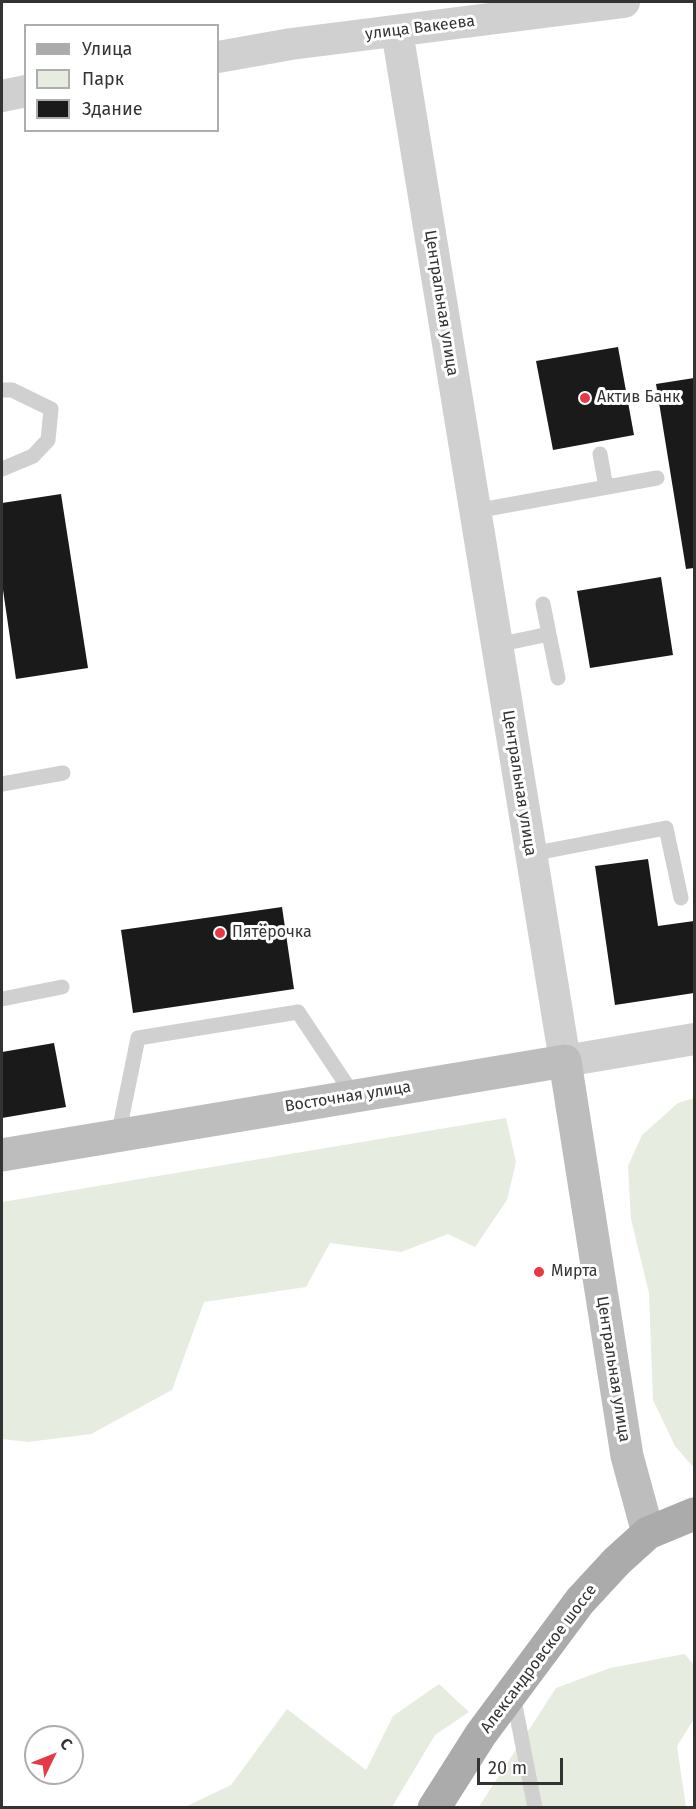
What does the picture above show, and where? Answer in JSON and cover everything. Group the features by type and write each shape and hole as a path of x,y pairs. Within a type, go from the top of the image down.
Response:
{"main road":[{"name":"Александровское шоссе","path":"434,1808 512,1692 580,1601 617,1561 648,1533 694,1514"}],"street":[{"name":"улица Вакеева","path":"219,57 291,44 624,2"},
{"name":"Центральная улица","path":"397,31 627,1456 648,1533"},
{"path":"2,96 24,91"},
{"name":"Восточная улица","path":"2,1155 694,1039"}],"lane":[{"path":"2,390 12,390 51,410 48,440 33,456 2,470"},
{"path":"600,454 606,487"},
{"path":"475,511 657,478"},
{"path":"543,604 558,678"},
{"path":"497,645 549,634"},
{"path":"2,784 63,773"},
{"path":"531,854 666,828 681,898"},
{"path":"2,999 62,987"},
{"path":"118,1136 138,1038 298,1012 354,1096"},
{"path":"512,1692 535,1808"}],"green space":[{"path":"694,1098 694,1468 675,1446 653,1400 649,1293 631,1219 628,1166 642,1135 678,1103"},
{"path":"506,1118 516,1162 507,1200 475,1247 448,1234 401,1252 330,1243 306,1287 204,1302 172,1390 91,1434 28,1442 2,1439 2,1202"},
{"path":"685,1654 694,1665 694,1719 677,1746 686,1807 478,1808 556,1688 610,1668"},
{"path":"439,1684 469,1712 435,1735 392,1807 185,1807 231,1785 287,1709 366,1770 393,1716"}],"building":[{"name":"Актив Банк","path":"618,347 634,435 553,450 536,361"},
{"path":"694,378 694,568 686,569 656,384"},
{"path":"61,494 88,668 16,679 2,583 2,503"},
{"path":"661,577 673,655 590,668 577,591"},
{"path":"648,859 658,926 694,921 694,993 615,1005 595,866"},
{"path":"282,907 294,989 133,1013 121,930"},
{"path":"54,1043 66,1107 2,1118 2,1052"}],"place":[{"name":"Актив Банк","path":"585,398"},
{"name":"Пятёрочка","path":"220,933"},
{"name":"Мирта","path":"539,1272"}]}
